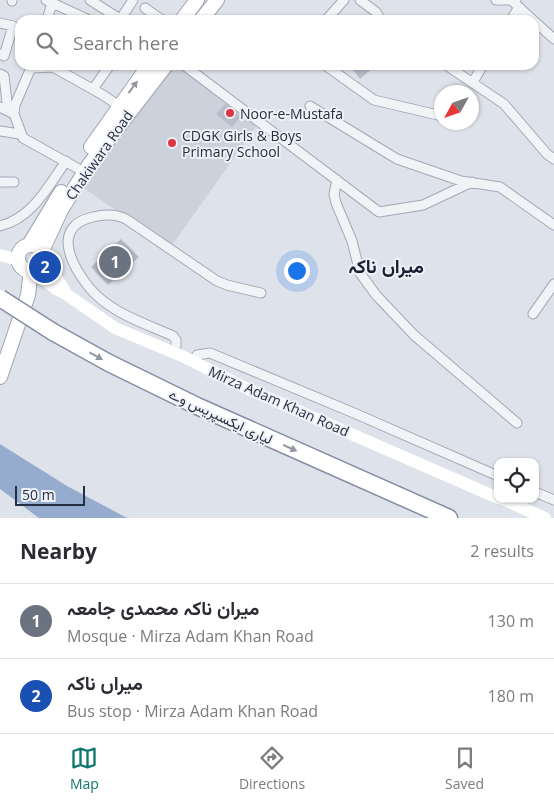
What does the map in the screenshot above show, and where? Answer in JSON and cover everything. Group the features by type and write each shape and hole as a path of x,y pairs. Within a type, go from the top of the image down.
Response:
{"highway":[{"name":"لیاری ایکسپریس وے","path":"0,298 53,332 166,392 449,518"}],"main road":[{"path":"186,15 196,0"},
{"path":"205,15 217,0"},
{"name":"Chakiwara Road","path":"124,109 145,70"},
{"name":"Chakiwara Road","path":"38,251 76,167 159,70"},
{"path":"22,249 38,251 41,266 32,270 23,267 19,260 18,256 22,249"},
{"name":"Mirza Adam Khan Road","path":"38,251 66,294"},
{"path":"0,254 19,260"},
{"path":"0,377 28,295 32,270"},
{"name":"Mirza Adam Khan Road","path":"32,270 56,289 115,328 172,352 250,390 494,496"},
{"path":"511,503 545,518"}],"street":[{"path":"90,0 112,15"},
{"path":"123,15 133,0"},
{"path":"330,15 344,0"},
{"path":"360,0 378,15"},
{"path":"496,0 511,0 519,4 529,15"},
{"path":"48,15 49,2 69,15"},
{"path":"145,8 155,15"},
{"path":"0,23 13,26 4,56 0,54"},
{"path":"539,25 554,39"},
{"path":"7,111 15,106 30,70"},
{"path":"63,70 124,109"},
{"path":"93,89 106,70"},
{"path":"191,70 379,212 424,205 472,182"},
{"path":"332,70 374,100 434,114"},
{"path":"454,70 504,104 547,154 554,159"},
{"path":"473,82 480,70"},
{"path":"0,74 4,76 7,111 23,138 76,167 30,210 11,223 0,226"},
{"path":"310,106 397,159 461,180 500,188 554,225"},
{"path":"1,133 20,134"},
{"path":"337,180 334,194 336,203 352,241 360,273 376,295 414,336 517,424"},
{"path":"0,182 14,182"},
{"path":"172,352 176,346 176,340 173,336 118,311 100,298 88,286 73,263 69,252 68,236 74,225 90,217 117,215 126,219 217,281 261,293"},
{"path":"533,314 554,284"},
{"path":"193,362 197,355 210,353 354,412 494,474"},
{"path":"539,494 554,500"}],"shaded area":[{"name":"CDGK Girls & Boys Primary School","path":"154,70 192,70 260,121 170,248 74,181"}],"water":[{"path":"0,444 67,486 127,518 39,518 0,489"}],"building":[{"path":"353,70 370,70 360,79"},
{"name":"Noor-e-Mustafa","path":"225,104 241,116 232,127 216,114"},
{"path":"121,239 139,257 108,285 91,267"}],"place":[{"name":"Noor-e-Mustafa","path":"230,113"},
{"name":"CDGK Girls & Boys Primary School","path":"172,143"},
{"name":"میران ناکہ محمدی جامعہ","path":"115,262"},
{"name":"میراں ناکہ","path":"45,267"}],"district":[{"name":"میراں ناکہ","path":"386,266"}]}
